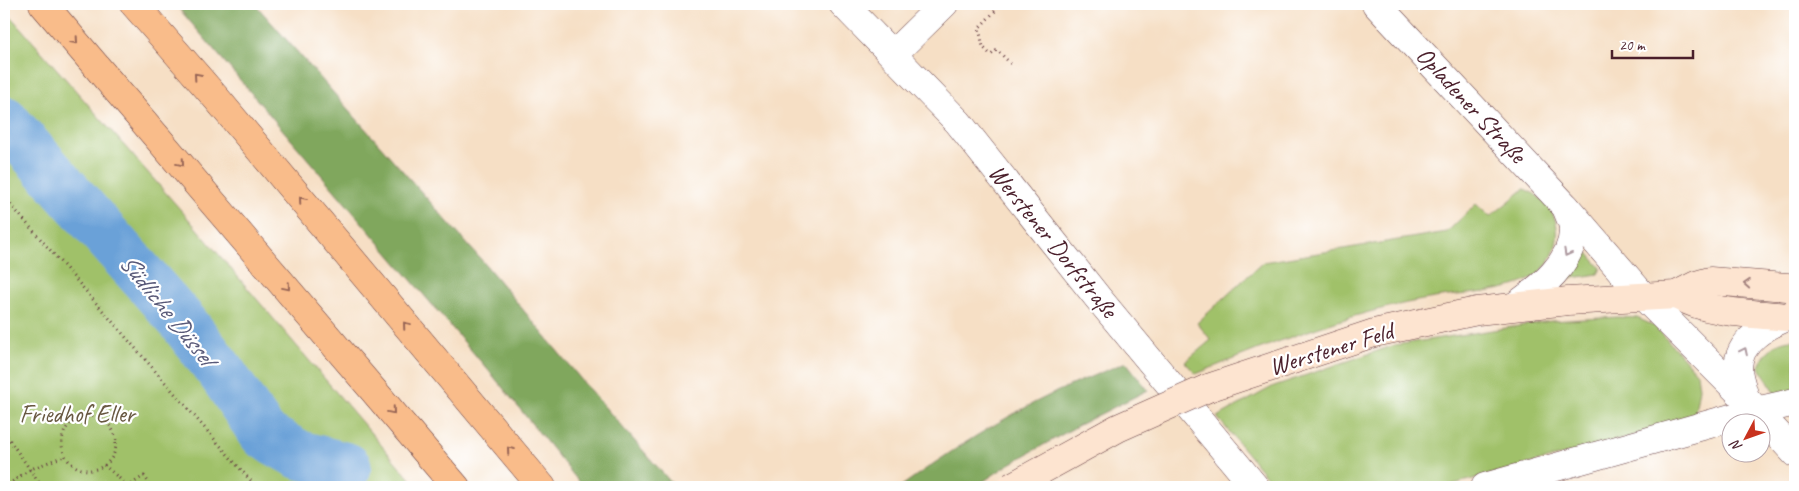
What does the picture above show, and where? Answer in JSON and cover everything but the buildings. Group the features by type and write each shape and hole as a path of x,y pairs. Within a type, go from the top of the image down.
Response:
{"highway":[{"path":"43,4 456,487"},
{"path":"134,4 217,99 542,487"}],"main road":[{"name":"Werstener Feld","path":"1011,487 1118,428 1208,388 1374,332 1515,306 1676,294 1696,284 1710,282 1787,287 1795,290"},
{"path":"1676,294 1692,304 1710,309 1791,315"}],"street":[{"name":"Werstener Dorfstraße","path":"843,4 958,122 1098,298 1254,487"},
{"path":"893,54 944,4"},
{"name":"Opladener Straße","path":"1376,4 1566,207 1643,296 1795,453"},
{"name":"Opladener Straße","path":"1515,306 1549,279 1571,245 1573,228 1566,207"},
{"path":"1750,405 1738,367 1742,353 1760,331 1791,315"},
{"path":"1485,487 1750,405 1795,402"}],"path":[{"path":"992,4 997,9 979,28 983,47 991,55 997,50 1011,64"},
{"path":"4,197 256,487"},
{"path":"89,415 101,418 111,426 116,437 116,447 111,458 104,465 93,470 85,470 74,466 64,456 62,442 65,429 74,419 89,415"},
{"path":"4,432 42,487"},
{"path":"4,487 31,469 64,456"},
{"path":"104,465 128,487 144,476 152,487"}],"green space":[{"path":"175,4 255,4 485,264 589,389 675,487 583,487 494,377"},
{"name":"Friedhof Eller","path":"4,9 180,209 417,487 4,487 4,127 181,336 250,431 267,449 350,478 351,466 283,438 4,108"},
{"path":"1524,189 1537,196 1547,205 1557,227 1554,251 1548,263 1531,279 1511,287 1423,300 1357,315 1292,337 1196,374 1185,362 1211,340 1197,323 1263,262 1447,232 1476,204 1490,217"},
{"path":"1581,245 1601,268 1598,274 1566,279"},
{"path":"1618,317 1637,318 1655,326 1697,373 1699,388 1695,412 1681,421 1633,436 1443,487 1275,487 1217,417 1274,386 1395,345 1551,321"},
{"path":"1789,340 1795,340 1795,398 1779,401 1759,366 1765,355 1773,347"},
{"path":"1126,362 1148,390 1079,425 1008,465 975,487 900,487 956,448 995,424 1065,388"}],"waterway":[{"name":"Südliche Düssel","path":"4,120 182,321 221,372 264,435 300,455 347,467"}]}
